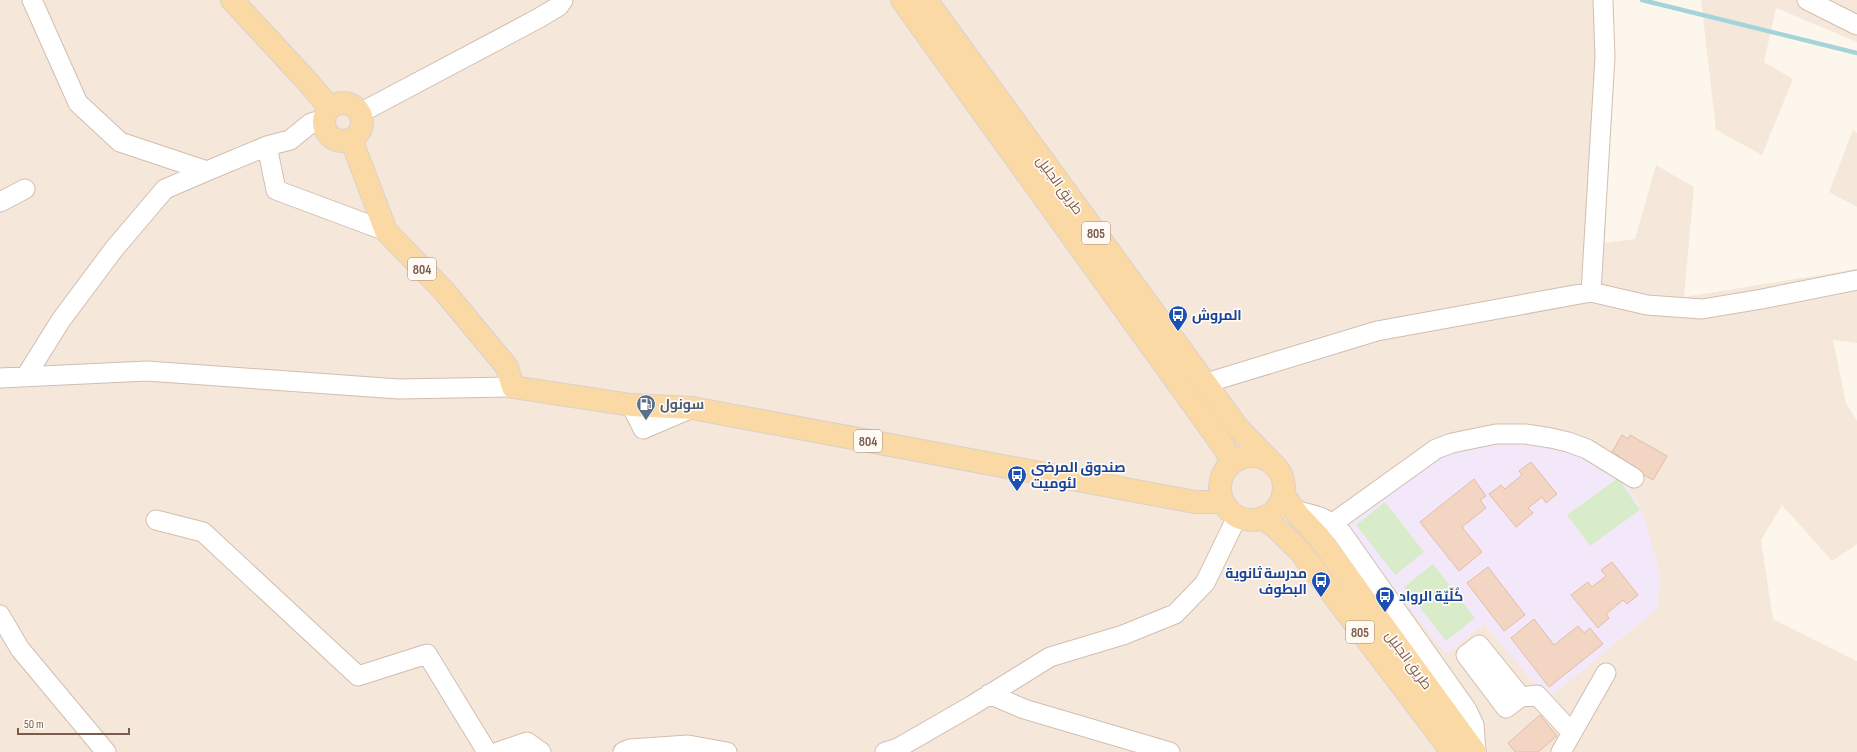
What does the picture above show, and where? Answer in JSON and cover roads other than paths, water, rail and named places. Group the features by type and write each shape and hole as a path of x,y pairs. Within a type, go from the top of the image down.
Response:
{"main road":[{"path":"232,0 307,80 327,114"},
{"name":"طريق الجليل","path":"902,0 1226,450 1231,464"},
{"name":"طريق الجليل","path":"926,0 1238,428 1271,462"},
{"path":"346,103 356,108 360,113 362,123 361,128 359,133 351,139 339,141 334,139 326,130 327,114 334,104 346,103"},
{"name":"804","path":"351,139 386,231 444,291 507,367 513,386 631,405 692,408 1230,509"},
{"path":"1271,462 1261,457 1251,456 1240,458 1231,464 1225,472 1221,481 1220,492 1230,509 1247,520 1268,516 1276,510 1282,501 1288,502"},
{"name":"805","path":"1271,462 1279,470 1283,479 1288,502"},
{"name":"طريق الجليل","path":"1288,502 1318,536 1475,752"},
{"name":"طريق الجليل","path":"1262,518 1275,527 1300,551 1452,752"}],"street":[{"path":"32,0 78,103 120,142 207,171"},
{"path":"360,113 538,18 559,6 563,0"},
{"path":"1591,292 1605,57 1603,0"},
{"path":"1807,0 1857,25"},
{"path":"26,376 60,320 114,248 165,189 267,146 290,140 311,123 327,114"},
{"path":"267,146 276,190 386,231"},
{"path":"0,202 24,189"},
{"path":"1206,383 1378,331 1591,292 1647,305 1702,309 1762,299 1857,280"},
{"path":"0,378 147,371 399,389 513,386"},
{"path":"1333,523 1436,449 1452,442 1496,434 1526,434 1568,442 1593,452 1634,478"},
{"path":"1288,502 1323,517 1333,523 1467,710 1474,725 1475,752"},
{"path":"885,752 898,748 1050,657 1123,635 1175,614 1204,583 1230,509"},
{"path":"156,520 202,532 358,676 427,654 487,752"},
{"path":"0,615 20,649 106,752"},
{"path":"1561,752 1606,673"},
{"path":"989,694 1024,708 1170,752"},
{"path":"1520,697 1537,695 1572,733"},
{"path":"498,752 527,742 541,752"},
{"path":"623,752 630,750 688,745 727,752"}],"waterway":[{"path":"1642,0 1857,53"}],"place":[{"name":"المروش","path":"1178,332"},
{"name":"سونول","path":"646,421"},
{"name":"صندوق المرضى لئوميت","path":"1017,492"},
{"name":"مدرسة ثانوية البطوف","path":"1321,598"},
{"name":"كُلّيّة الرواد","path":"1385,613"}]}
